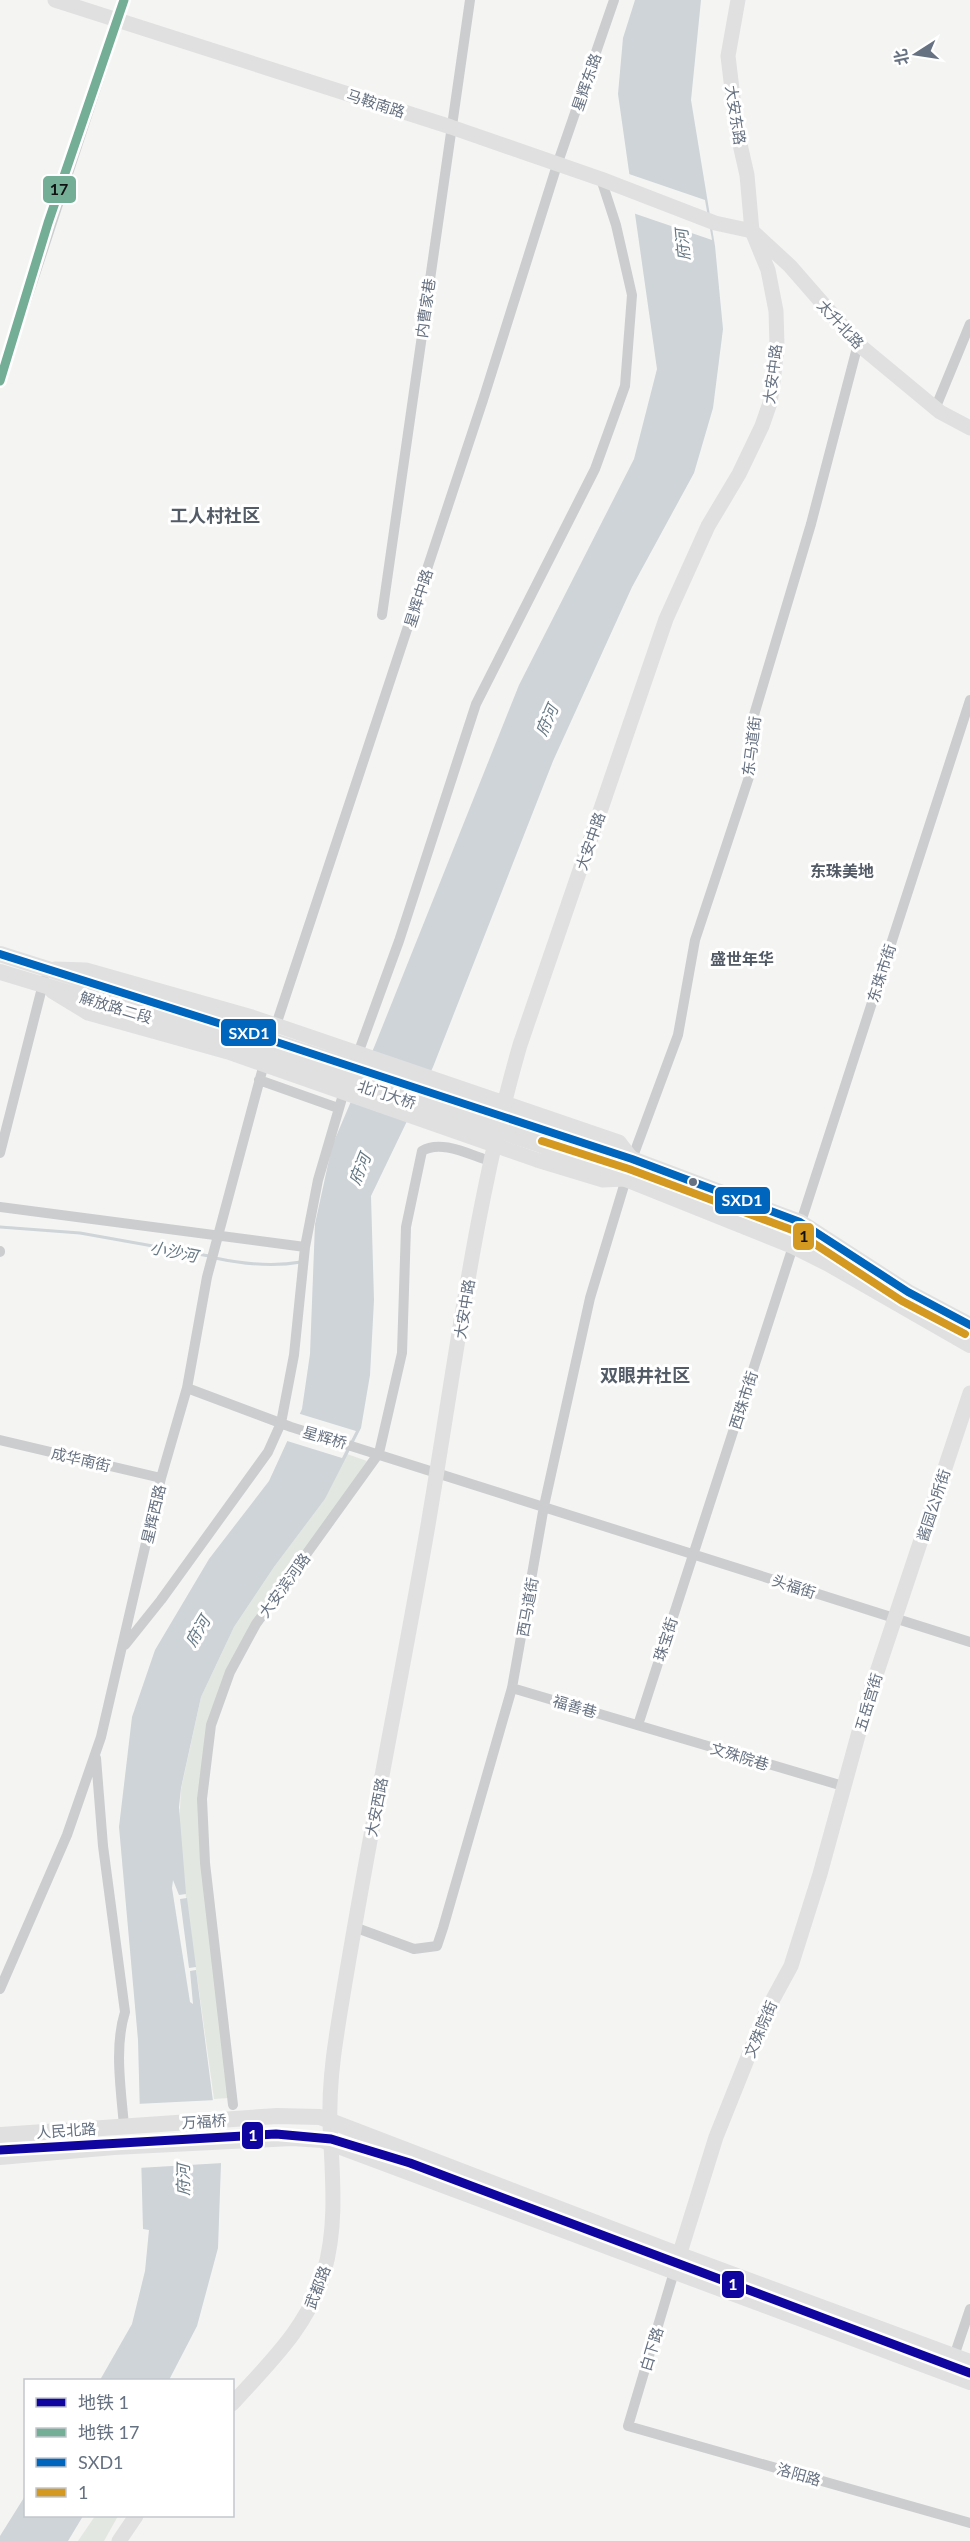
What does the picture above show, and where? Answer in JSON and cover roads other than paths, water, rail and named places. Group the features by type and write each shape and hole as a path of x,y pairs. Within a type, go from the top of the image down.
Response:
{"main road":[{"name":"解放路二段","path":"0,954 48,968 235,1034"},
{"name":"解放路二段","path":"0,972 235,1034"},
{"name":"北门大桥","path":"235,1034 543,1139"},
{"path":"543,1139 632,1159 800,1222 908,1292 970,1325"},
{"path":"543,1139 626,1179 793,1246 970,1345"},
{"name":"万福桥","path":"128,2125 302,2115 330,2120 680,2255 970,2362"},
{"name":"人民北路","path":"0,2135 128,2125"},
{"name":"万福桥","path":"114,2147 315,2139 970,2382"},
{"name":"人民北路","path":"0,2157 114,2147"}],"street":[{"name":"马鞍南路","path":"55,0 450,127 601,179 715,223 752,231"},
{"path":"0,381 125,0"},
{"name":"内曹家巷","path":"382,615 450,127 470,0"},
{"name":"星辉东路","path":"557,165 614,0"},
{"name":"大安东路","path":"738,0 728,56 736,122 747,175 752,231"},
{"name":"星辉中路","path":"274,1029 483,400 557,165"},
{"path":"121,1649 160,1600 286,1425 305,1251 318,1180 338,1108 399,941 476,704 595,469 625,386 632,295 616,225 601,179"},
{"name":"太升北路","path":"752,231 790,266 858,344 935,409 970,428"},
{"name":"大安中路","path":"437,1472 474,1241 490,1161 520,1045 666,619 695,551 752,447 770,403 777,346 776,311 768,270 752,231"},
{"path":"935,409 970,324"},
{"name":"东马道街","path":"626,1179 678,1035 695,940 750,774 754,715 811,524 858,344"},
{"name":"东珠市街","path":"793,1246 970,700"},
{"path":"0,1153 48,968"},
{"name":"星辉西路","path":"0,1989 68,1835 96,1752 162,1478 187,1388 207,1277 274,1029"},
{"path":"235,1034 543,1139"},
{"path":"259,1080 338,1108"},
{"name":"大安滨河路","path":"233,2105 205,1863 202,1799 211,1725 230,1672 256,1624 380,1453 402,1353 406,1227 422,1151 430,1146 441,1146 490,1161"},
{"name":"西马道街","path":"354,1927 414,1949 437,1946 512,1688 544,1506 590,1298 626,1179"},
{"path":"0,1207 305,1251"},
{"name":"西珠市街","path":"693,1553 793,1246"},
{"name":"星辉桥","path":"187,1388 286,1425 544,1506"},
{"name":"酱园公所街","path":"895,1618 970,1393"},
{"name":"成华南街","path":"0,1440 162,1478"},
{"name":"大安西路","path":"331,2144 332,2066 354,1927 437,1472"},
{"name":"头福街","path":"544,1506 970,1642"},
{"name":"珠宝街","path":"638,1725 693,1553"},
{"name":"五岳宫街","path":"843,1786 868,1699 895,1618"},
{"name":"福善巷","path":"512,1688 638,1725"},
{"name":"文殊院巷","path":"638,1725 843,1786"},
{"path":"96,1752 103,1846 124,2012 120,2025 119,2052 128,2125"},
{"name":"文殊院街","path":"674,2272 716,2137 766,2012 791,1966 820,1874 843,1786"},
{"name":"武都路","path":"234,2402 292,2338 317,2294 332,2237 331,2144"},
{"name":"白下路","path":"628,2426 674,2272"},
{"path":"948,2374 970,2309"},
{"name":"洛阳路","path":"628,2426 970,2523"},
{"path":"118,2541 135,2517"}],"water":[{"name":"府河","path":"635,0 701,0 691,100 715,246 723,329 713,408 694,473 632,587 553,761 433,1067 371,1196 374,1300 370,1375 361,1428 325,1499 274,1567 234,1627 201,1697 179,1807 186,1894 179,1895 173,1880 172,1888 190,2002 193,2004 190,1971 196,1970 221,2163 218,2248 197,2326 170,2379 101,2379 132,2324 145,2271 149,2230 143,2229 138,2040 119,1827 132,1717 155,1650 209,1559 269,1481 302,1409 310,1354 315,1224 332,1146 375,1045 519,685 634,459 657,369 618,94 623,38"},
{"path":"187,1898 196,1967 189,1968 180,1899"},
{"path":"24,2498 24,2517 82,2517 68,2541 0,2541 0,2536"}],"waterway":[{"name":"小沙河","path":"0,1227 80,1233 209,1256"},
{"name":"小沙河","path":"215,1258 258,1264 301,1262"}],"metro line":[{"name":"17","path":"0,381 48,223 124,0"},
{"name":"1","path":"0,2150 276,2134 331,2139 410,2163 970,2373"}],"district":[{"name":"工人村社区","path":"215,515"},
{"name":"东珠美地","path":"842,870"},
{"name":"盛世年华","path":"742,958"},
{"name":"双眼井社区","path":"645,1375"}]}
